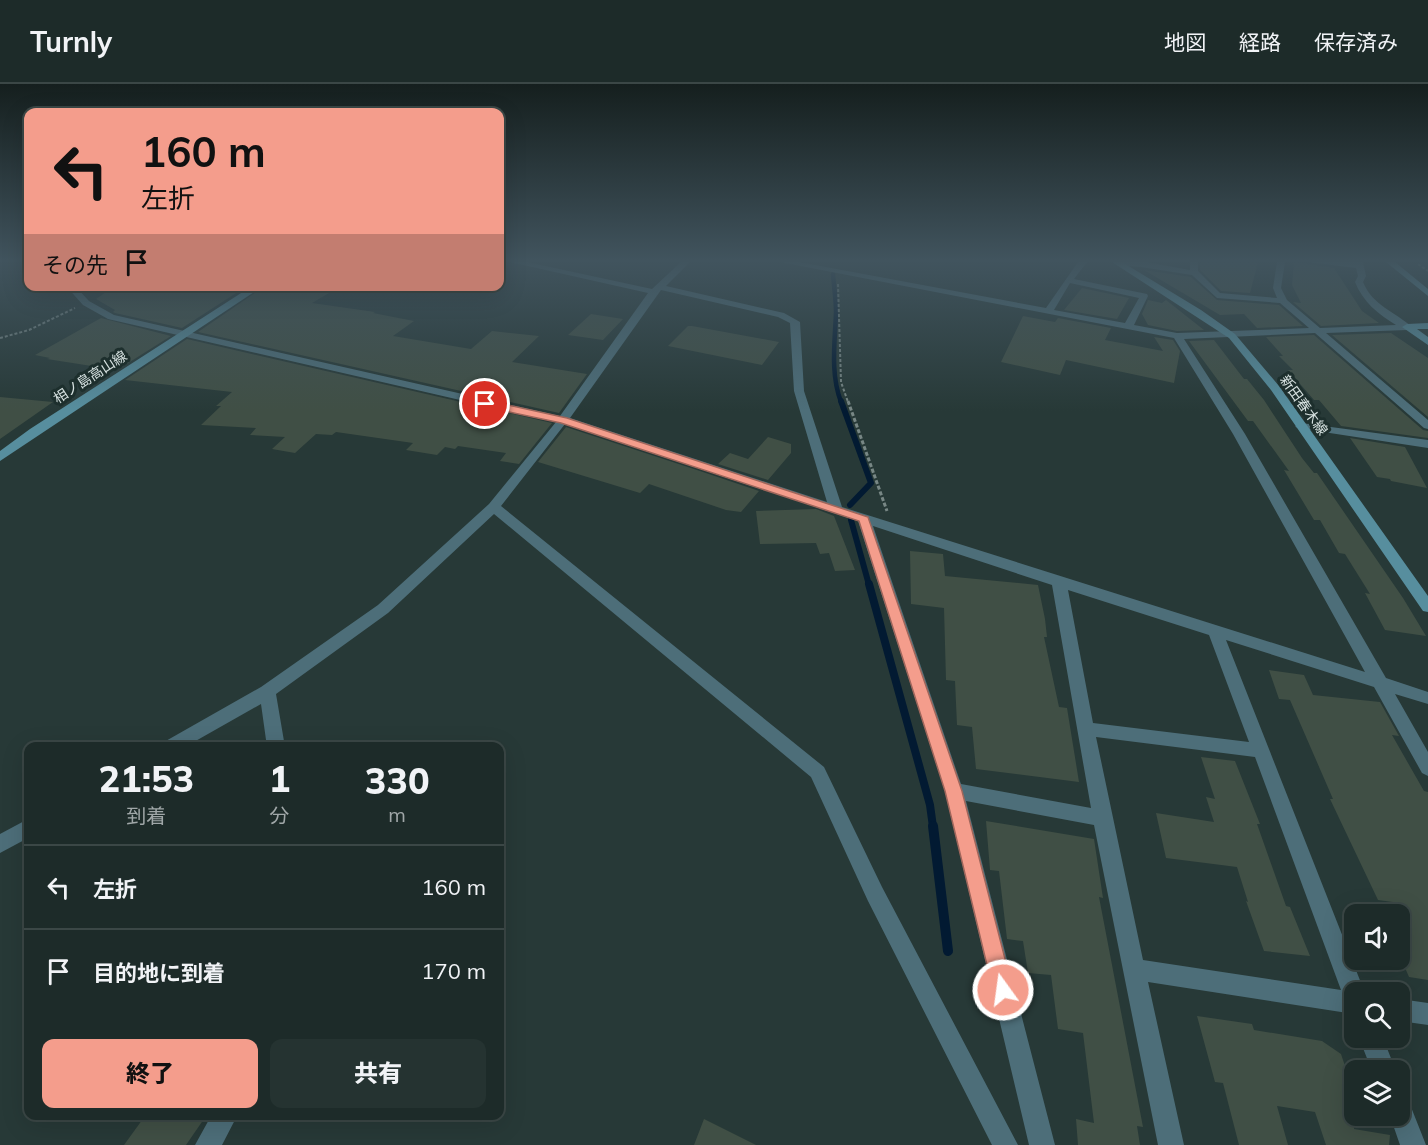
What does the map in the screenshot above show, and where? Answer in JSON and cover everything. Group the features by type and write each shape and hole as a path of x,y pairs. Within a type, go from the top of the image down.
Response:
{"main road":[{"name":"相ノ島高山線","path":"0,457 34,431 220,312"},
{"name":"新田春木線","path":"1197,312 1232,336 1275,388 1428,607"},
{"path":"1407,327 1428,326"},
{"path":"1407,327 1428,342"}],"street":[{"path":"101,312 111,317 563,420 893,529 1428,698"},
{"path":"179,742 267,692 383,609 494,507 563,420 641,312"},
{"path":"764,312 781,315 795,322 799,391 836,509"},
{"path":"1048,312 1177,336 1232,336 1407,327"},
{"path":"1128,327 1136,312"},
{"path":"1295,312 1428,426"},
{"path":"1383,312 1407,327"},
{"path":"1177,336 1239,434 1382,683 1428,768"},
{"path":"1301,426 1428,444"},
{"path":"494,507 818,772 875,894 1005,1145"},
{"path":"864,519 954,791 1042,1145"},
{"path":"1059,582 1102,818 1172,1145"},
{"path":"1215,631 1349,982"},
{"path":"267,692 275,742"},
{"path":"1086,729 1262,751"},
{"path":"954,791 1102,818"},
{"path":"0,844 24,830"},
{"path":"1133,969 1344,1001"},
{"path":"1410,1011 1428,1014"},
{"path":"208,1145 223,1120"},
{"path":"1406,1126 1413,1145"}],"path":[{"path":"0,338 29,330 68,312"},
{"path":"838,312 841,382 893,529"}],"building":[{"path":"113,312 208,312 182,328"},
{"path":"228,312 372,312 414,321 393,336 471,349 492,331 539,336 512,362 587,374 559,413 198,332"},
{"path":"1073,312 1121,312 1117,319"},
{"path":"1143,312 1181,312 1204,330 1177,331 1148,325 1142,314"},
{"path":"1214,312 1286,312 1303,326 1257,328 1244,314 1220,315"},
{"path":"1304,312 1363,312 1379,323 1321,326"},
{"path":"591,314 623,319 603,340 568,335"},
{"path":"1023,316 1055,322 1058,318 1111,328 1105,340 1163,351 1154,337 1173,340 1180,351 1174,383 1066,360 1060,375 1001,362"},
{"path":"101,318 171,336 117,370 35,355"},
{"path":"688,326 779,342 762,365 668,346"},
{"path":"1391,333 1428,358 1428,417 1332,335"},
{"path":"1314,335 1423,430 1428,431 1428,438 1341,426 1319,400 1314,400 1288,370 1293,370 1279,356 1283,356 1266,337"},
{"path":"187,339 552,423 519,464 500,461 506,453 458,446 455,449 445,447 437,455 406,450 413,443 336,432 332,435 316,434 295,453 272,449 285,437 250,435 256,428 201,425 221,406 216,406 232,392 125,380"},
{"path":"1214,340 1244,379 1247,379 1264,400 1302,458 1314,473 1317,473 1403,598 1426,636 1385,630 1365,593 1370,594 1345,554 1339,553 1320,520 1314,520 1284,470 1289,471 1253,421 1248,421 1189,341"},
{"path":"0,397 53,402 0,439"},
{"path":"566,427 759,491 741,512 726,510 649,484 640,493 538,462"},
{"path":"768,437 791,444 791,453 768,480 718,464 730,453 748,459"},
{"path":"1350,438 1405,447 1427,488 1377,477"},
{"path":"816,509 834,516 855,570 835,571 829,553 820,554 816,543 760,544 756,511"},
{"path":"910,551 943,554 945,576 1038,585 1045,619 1047,637 1044,637 1059,707 1067,708 1079,782 976,769 972,727 957,725 955,681 946,680 944,608 911,604"},
{"path":"1269,670 1304,675 1313,695 1380,702 1399,736 1392,735 1424,791 1428,792 1428,980 1409,977 1406,970 1410,970 1410,904 1378,900 1330,799 1333,799 1290,700 1279,699"},
{"path":"1201,757 1235,761 1260,824 1257,824 1286,906 1290,907 1310,956 1264,951 1246,901 1248,902 1237,867 1166,858 1156,813 1214,822 1206,797 1215,799"},
{"path":"986,821 1094,839 1103,898 1099,897 1143,1127 1137,1126 1140,1145 1078,1145 1076,1119 1094,1123 1083,1033 1058,1029 1051,975 1028,973 1023,941 1007,939 999,871 990,870"},
{"path":"1197,1016 1252,1024 1254,1030 1322,1041 1341,1054 1344,1063 1344,1126 1354,1126 1354,1129 1390,1135 1389,1145 1326,1145 1315,1112 1277,1106 1288,1145 1239,1145 1223,1083 1215,1082"},
{"path":"704,1119 756,1145 694,1145"},
{"path":"142,1120 203,1120 186,1145 124,1145"}],"waterway":[{"path":"836,312 834,369 841,402"},
{"path":"841,401 871,483 850,505"},
{"path":"851,520 869,585"},
{"path":"869,584 930,805 933,827"},
{"path":"933,826 948,951"}],"route":[{"path":"485,404 563,420 864,519 954,791 1003,990"}]}
